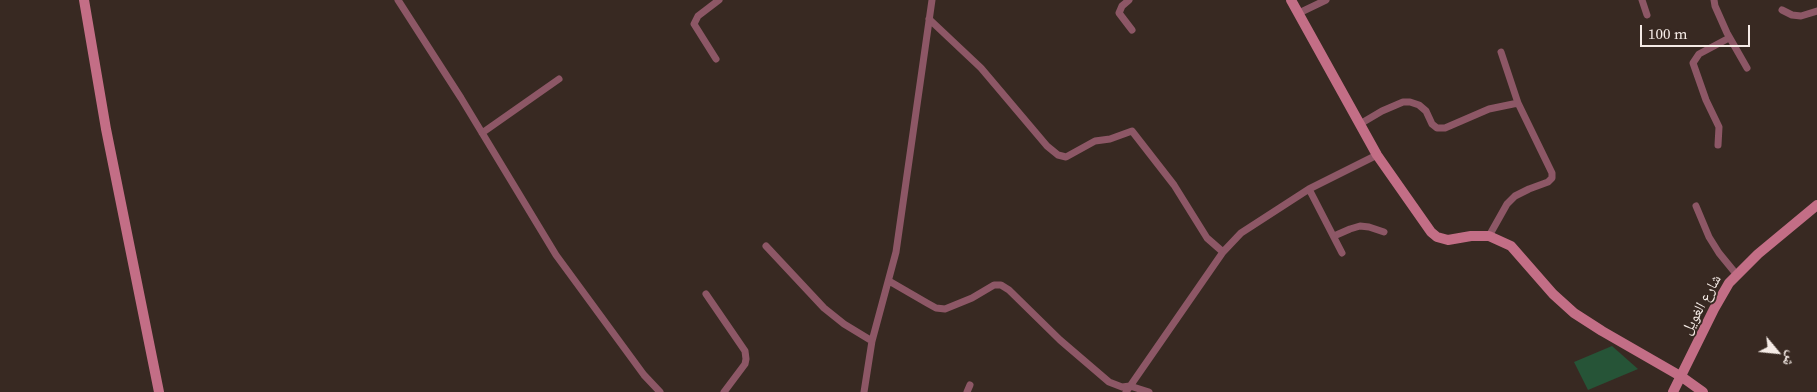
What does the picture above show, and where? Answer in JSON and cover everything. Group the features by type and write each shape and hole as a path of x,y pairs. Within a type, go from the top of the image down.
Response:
{"street":[{"path":"84,0 106,129 159,392"},
{"path":"398,0 561,263 644,375 660,392"},
{"path":"716,59 694,24 698,16 719,0"},
{"path":"864,392 872,341 897,244 932,0"},
{"path":"1129,0 1122,6 1119,14 1132,30"},
{"path":"1292,0 1377,155 1431,232 1437,237 1448,240 1471,236 1489,236 1511,246 1553,294 1574,313 1682,377 1703,392"},
{"path":"1299,13 1326,0"},
{"path":"1642,0 1648,16"},
{"path":"1714,0 1729,38 1748,68"},
{"path":"1782,10 1792,15 1802,16 1817,10"},
{"path":"929,18 981,68 1047,146 1058,155 1066,157 1095,141 1110,139 1132,131 1174,185 1207,238 1223,252"},
{"path":"1718,145 1719,127 1706,100 1693,63 1699,54 1729,38"},
{"path":"1489,236 1497,219 1515,196 1548,182 1552,178 1552,173 1518,103 1501,52"},
{"path":"482,133 559,79"},
{"path":"1360,124 1402,102 1419,105 1426,111 1432,124 1437,128 1445,128 1489,109 1518,103"},
{"path":"1128,389 1223,252 1241,233 1309,189 1377,155"},
{"path":"1309,189 1342,253"},
{"name":"شارع الغويل","path":"1673,392 1714,309 1729,284 1758,254 1817,205"},
{"path":"1696,206 1714,245 1737,275"},
{"path":"1334,236 1360,226 1369,226 1384,232"},
{"path":"766,246 824,308 844,324 872,341"},
{"path":"889,281 936,308 945,309 972,298 994,285 1001,284 1065,345 1109,382 1128,389 1149,392"},
{"path":"706,294 745,351 745,364 724,392"}],"green space":[{"path":"1612,346 1638,369 1588,390 1574,362"}]}
